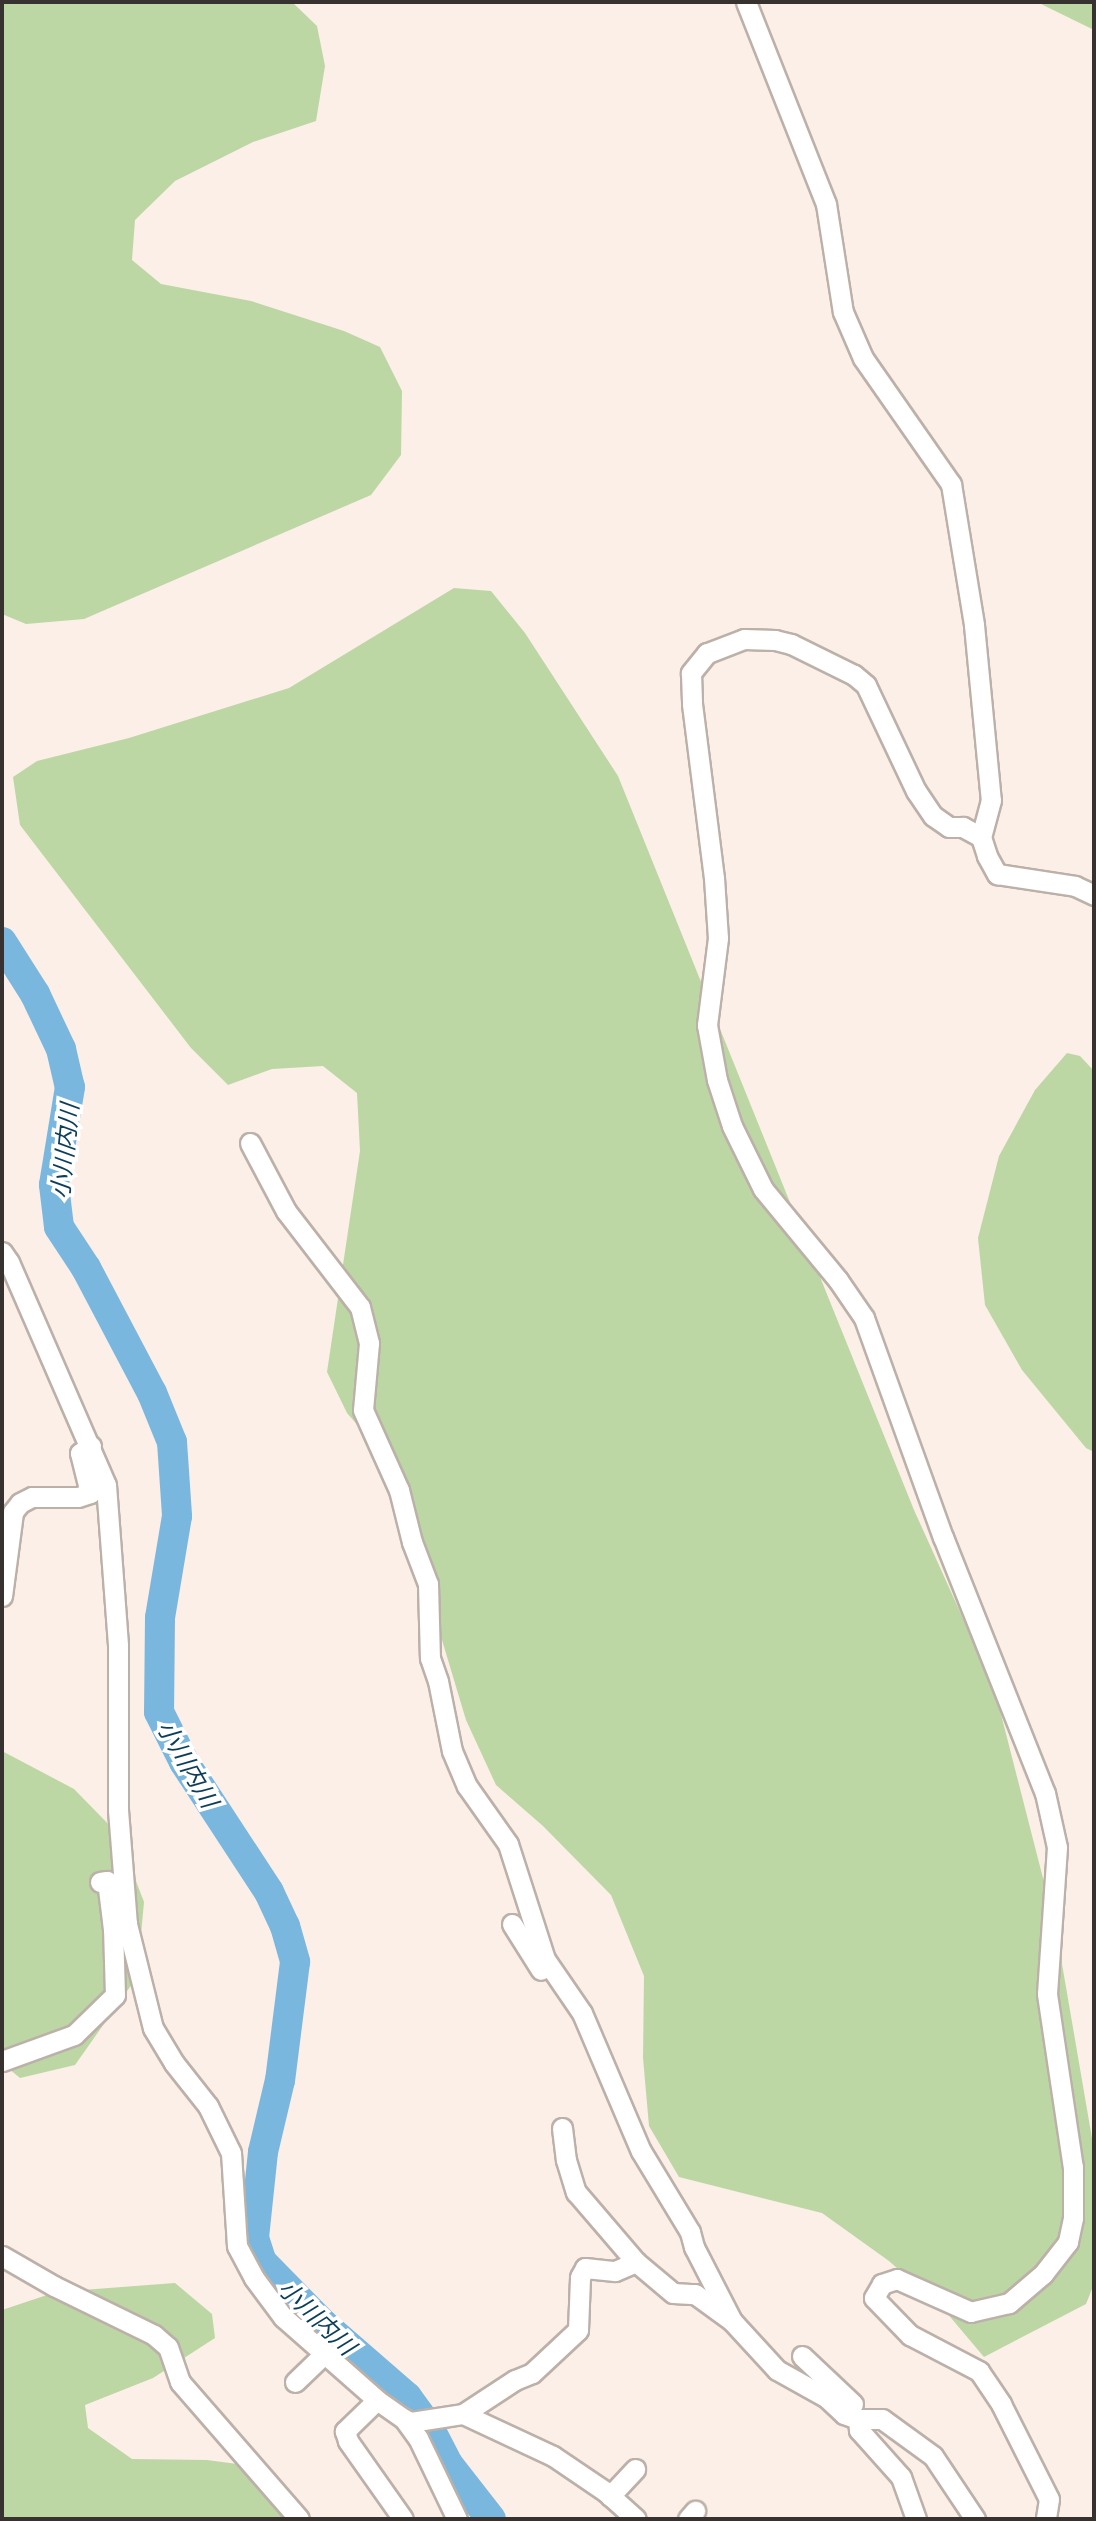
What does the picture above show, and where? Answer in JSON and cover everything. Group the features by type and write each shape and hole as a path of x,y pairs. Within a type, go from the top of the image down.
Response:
{"street":[{"path":"746,2 826,204 843,312 863,358 951,484 974,625 991,800 981,837"},
{"path":"1046,2519 1049,2500 1001,2404 979,2371 910,2336 874,2298 882,2284 897,2279 971,2312 1009,2303 1043,2274 1068,2242 1073,2218 1073,2167 1046,1994 1057,1847 1045,1793 943,1537 864,1318 838,1280 763,1189 732,1126 717,1080 707,1025 718,938 716,902 692,704 691,673 707,653 744,639 775,639 854,675 866,685 916,791 933,816 949,827 963,827 981,837 997,874 1075,886 1094,895"},
{"path":"250,1143 286,1211 360,1307 369,1343 363,1410 399,1490 412,1542 429,1584 430,1658 438,1681 452,1751 467,1786 508,1844 545,1959 582,2013 641,2151 690,2232 694,2247 732,2322"},
{"path":"2,1252 9,1262 106,1485 118,1646 120,1926 115,1995 74,2035 2,2061"},
{"path":"2,1597 13,1512 20,1503 32,1497 79,1497 90,1493 80,1453 91,1446"},
{"path":"100,1881 107,1881 153,2028 174,2063 208,2106 231,2153 237,2246 254,2278 284,2317 377,2400 407,2421 457,2519"},
{"path":"512,1924 541,1970 560,1981"},
{"path":"562,2128 566,2160 576,2192 636,2262 673,2293 695,2294 732,2322 777,2370 827,2398 844,2414 863,2419 881,2419 933,2456 975,2519"},
{"path":"2,2256 54,2286 154,2335 168,2347 180,2382 299,2519"},
{"path":"407,2421 458,2415 515,2380 532,2373 578,2330 580,2277 585,2268 615,2271 636,2262"},
{"path":"295,2382 325,2353"},
{"path":"802,2356 863,2419"},
{"path":"377,2400 345,2431 348,2441 403,2519"},
{"path":"458,2415 553,2456 610,2496 636,2519"},
{"path":"863,2419 859,2430 901,2476 916,2519"},
{"path":"610,2496 635,2469"}],"green space":[{"path":"2,2 292,2 317,26 325,66 316,121 253,142 175,181 135,220 132,260 161,284 251,301 344,331 380,347 402,391 401,455 371,495 84,619 26,624 2,614"},
{"path":"1038,2 1094,2 1094,30 1043,5"},
{"path":"454,588 491,591 525,633 618,776 914,1510 994,1687 1056,1929 1094,2150 1094,2284 1086,2304 984,2357 946,2312 889,2261 822,2213 679,2177 649,2126 643,2058 644,1976 611,1895 543,1826 496,1785 466,1720 427,1590 401,1475 347,1413 327,1372 360,1151 357,1093 323,1066 272,1069 228,1085 191,1048 20,825 13,777 37,761 129,738 289,688"},
{"path":"1067,1053 1080,1056 1094,1071 1094,1452 1086,1448 1022,1370 985,1305 978,1238 999,1156 1035,1090"},
{"path":"2,1751 74,1789 118,1834 144,1902 137,1977 75,2065 20,2078 2,2063"},
{"path":"175,2283 212,2314 215,2338 153,2378 85,2405 88,2428 132,2459 207,2460 268,2468 313,2519 2,2519 2,2310 56,2292"}],"waterway":[{"name":"小川内川","path":"2,942 35,994 61,1049 70,1087 54,1185 59,1227 86,1268 152,1393 172,1442 177,1516 160,1618 159,1712 184,1762 269,1892 285,1926 295,1962 280,2080 263,2152 254,2238 262,2262 323,2324 407,2397 429,2427 448,2464 491,2519"}]}
